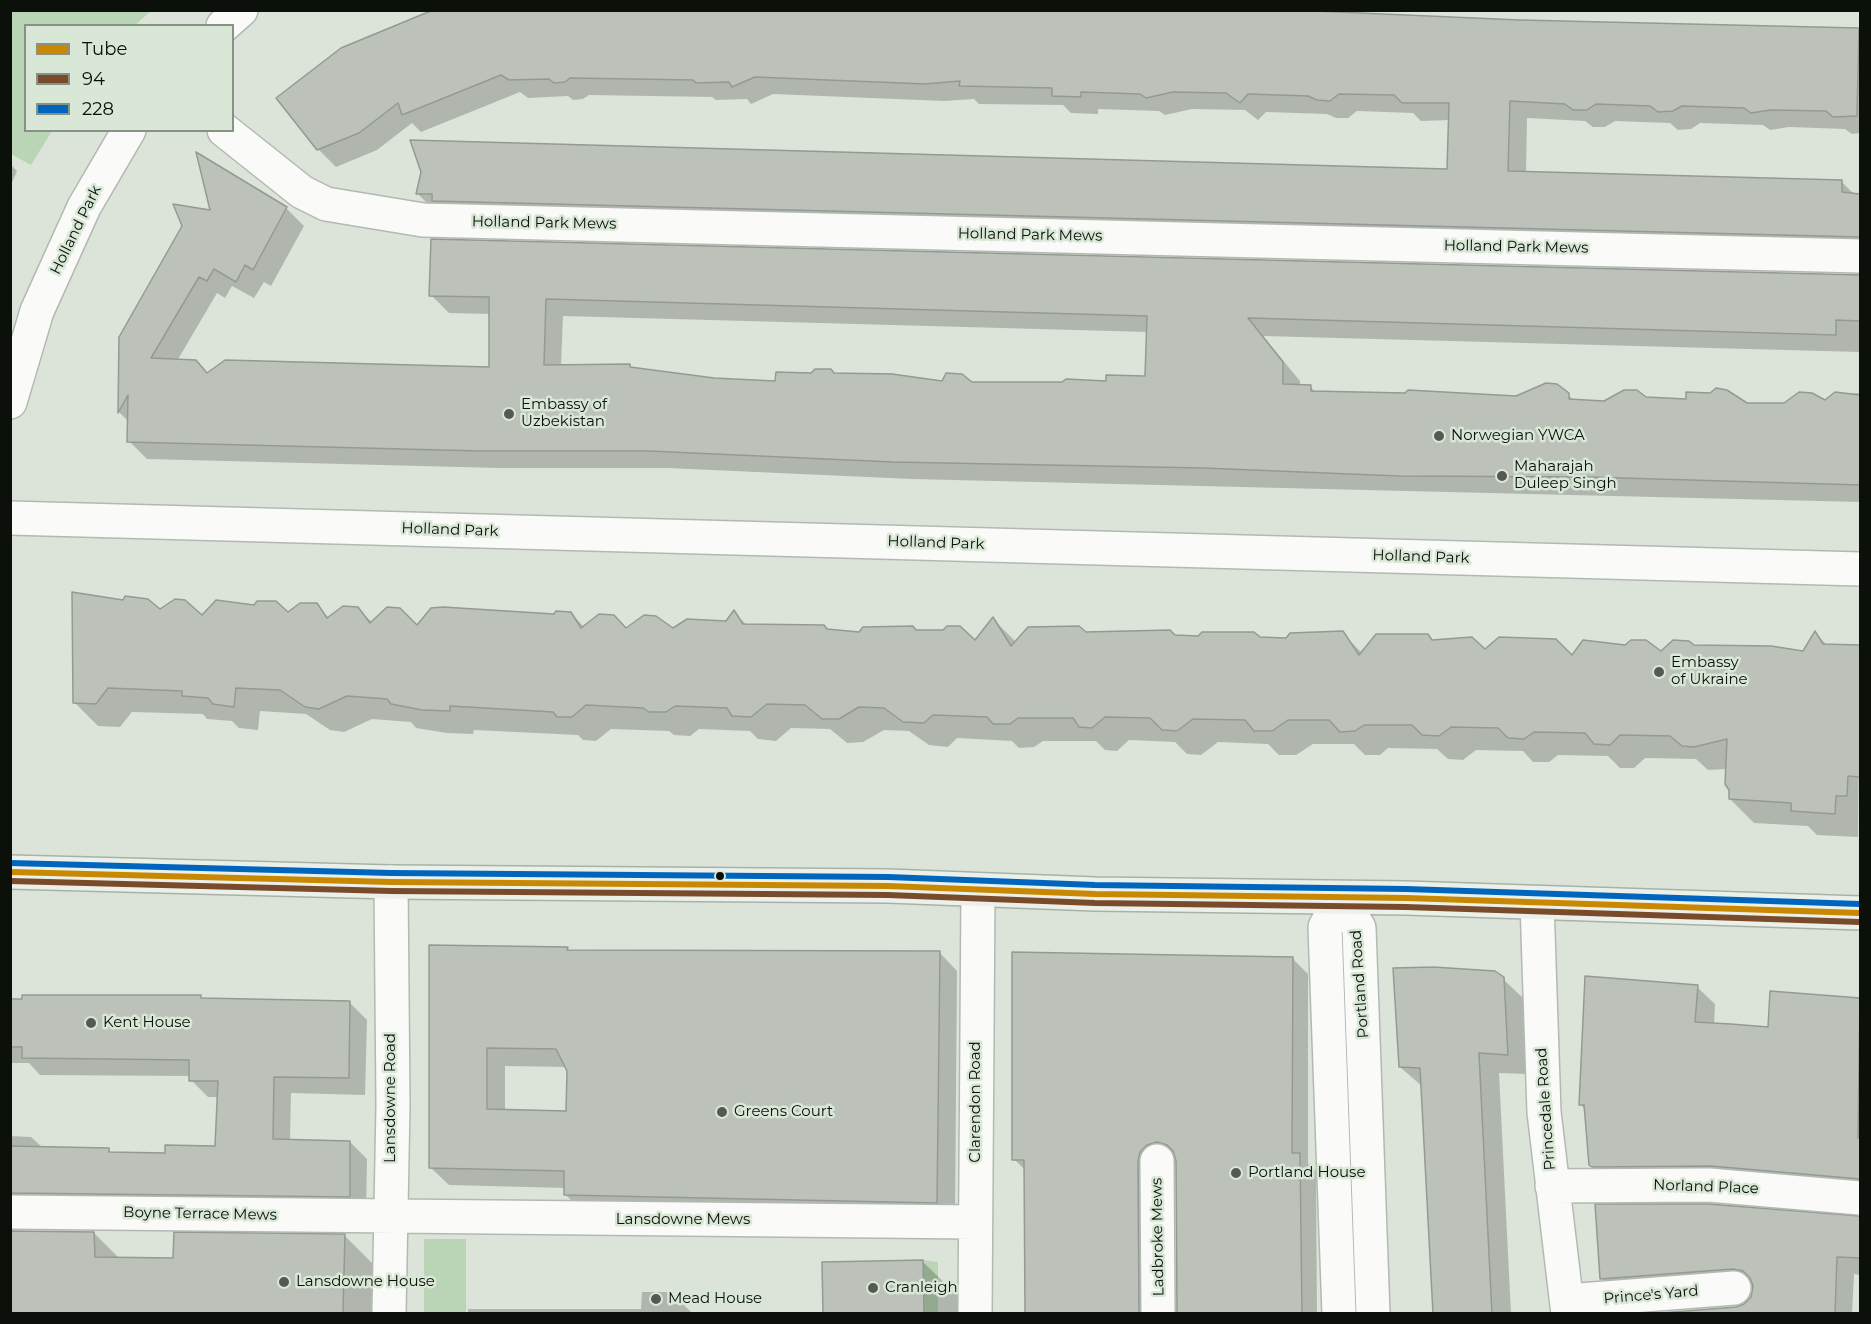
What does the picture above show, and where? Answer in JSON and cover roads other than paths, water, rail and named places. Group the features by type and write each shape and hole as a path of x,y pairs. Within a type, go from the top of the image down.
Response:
{"main road":[{"path":"10,873 391,882 843,885 1095,894 1341,898 1860,913"}],"street":[{"path":"225,24 241,10"},
{"name":"Holland Park","path":"10,402 37,311 84,207 128,132"},
{"name":"Holland Park Mews","path":"227,132 302,192 326,204 423,220 1860,256"},
{"name":"Holland Park","path":"10,518 1860,569"},
{"name":"Lansdowne Road","path":"389,1314 393,1105 391,882"},
{"name":"Clarendon Road","path":"975,1314 978,890"},
{"name":"Portland Road","path":"1339,1314 1325,927 1341,898"},
{"name":"Portland Road","path":"1341,898 1359,928 1373,1314"},
{"name":"Princedale Road","path":"1537,903 1544,1112 1568,1307"},
{"name":"Ladbroke Mews","path":"1157,1161 1158,1314"},
{"name":"Norland Place","path":"1552,1186 1709,1185 1860,1198"},
{"name":"Boyne Terrace Mews","path":"10,1212 390,1218"},
{"name":"Lansdowne Mews","path":"390,1218 975,1222"},
{"name":"Prince's Yard","path":"1568,1307 1734,1288"}],"place":[{"name":"Embassy of Uzbekistan","path":"509,414"},
{"name":"Norwegian YWCA","path":"1439,436"},
{"name":"Maharajah Duleep Singh","path":"1502,476"},
{"name":"Embassy of Ukraine","path":"1659,672"},
{"name":"Kent House","path":"91,1023"},
{"name":"Greens Court","path":"722,1112"},
{"name":"Portland House","path":"1236,1173"},
{"name":"Lansdowne House","path":"284,1282"},
{"name":"Cranleigh","path":"873,1288"},
{"name":"Mead House","path":"656,1299"}]}
